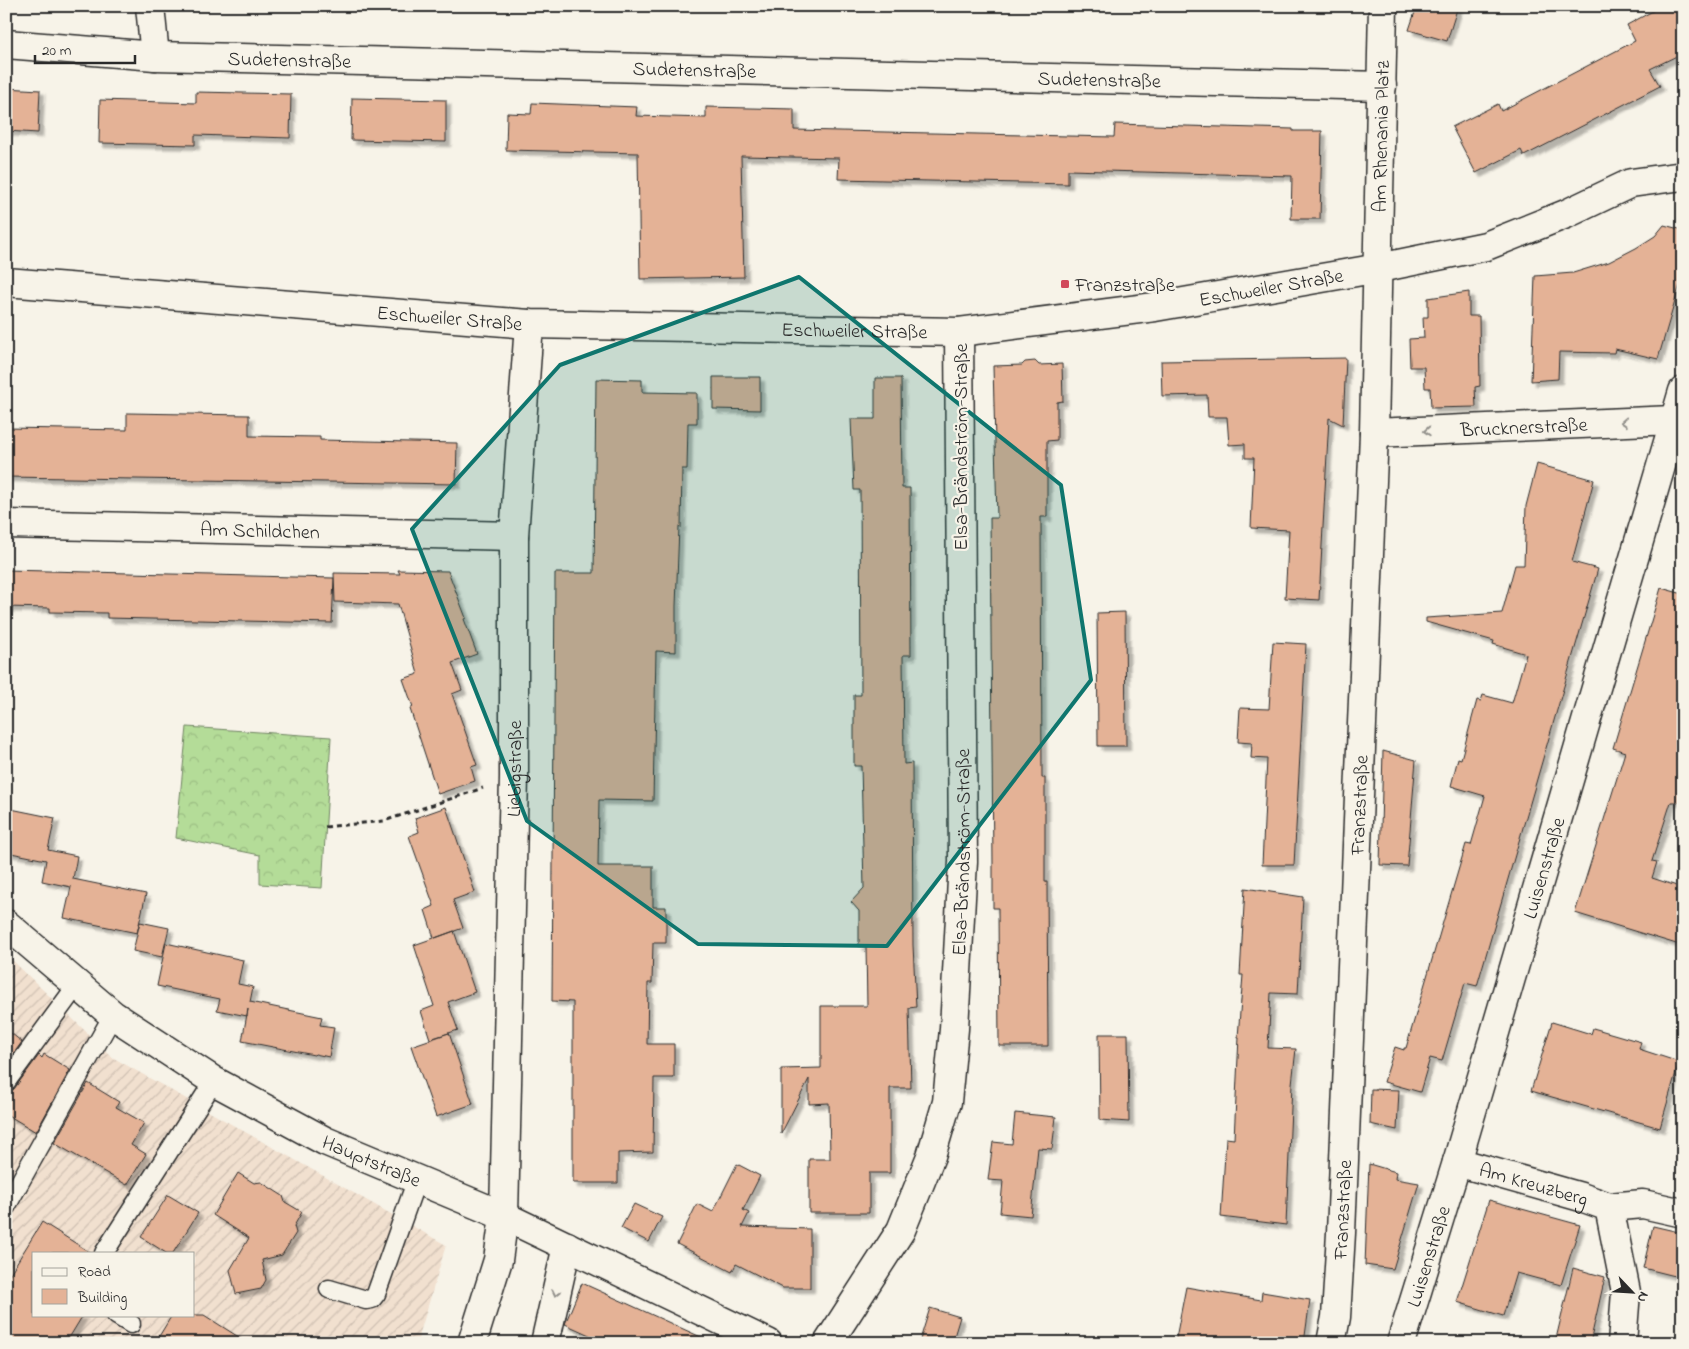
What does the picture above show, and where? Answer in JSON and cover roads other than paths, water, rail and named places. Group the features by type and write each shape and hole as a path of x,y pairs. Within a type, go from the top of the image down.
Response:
{"street":[{"path":"150,6 155,56"},
{"name":"Am Rhenania Platz","path":"1379,268 1383,6"},
{"name":"Sudetenstraße","path":"6,44 155,56 1382,86"},
{"name":"Eschweiler Straße","path":"6,282 530,324 959,332 1155,307 1379,268 1486,246 1566,214 1631,183 1683,176"},
{"name":"Franzstraße","path":"1331,1343 1336,1317 1342,1223 1379,268"},
{"name":"Liebigstraße","path":"472,1343 498,1260 504,1216 514,777 514,536 530,324"},
{"name":"Elsa-Brändström-Straße","path":"828,1343 901,1230 931,1156 947,1102 954,1029 963,861 959,332"},
{"name":"Luisenstraße","path":"1401,1343 1457,1162 1683,391"},
{"name":"Brucknerstraße","path":"1374,433 1673,420"},
{"name":"Am Schildchen","path":"6,524 514,536"},
{"name":"Hauptstraße","path":"6,924 113,1016 214,1081 325,1141 504,1216 768,1343"},
{"name":"Am Kreuzberg","path":"1457,1162 1582,1197 1609,1207 1643,1204 1683,1213"},
{"name":"Am Kreuzberg","path":"1609,1207 1626,1292 1622,1343"},
{"path":"545,1343 567,1246"}],"lane":[{"path":"6,1082 77,985"},
{"path":"6,1208 113,1016"},
{"path":"105,1252 214,1081"},
{"path":"329,1289 366,1300 372,1299 376,1294 417,1179"}],"place":[{"name":"Franzstraße","path":"1065,284"}]}
